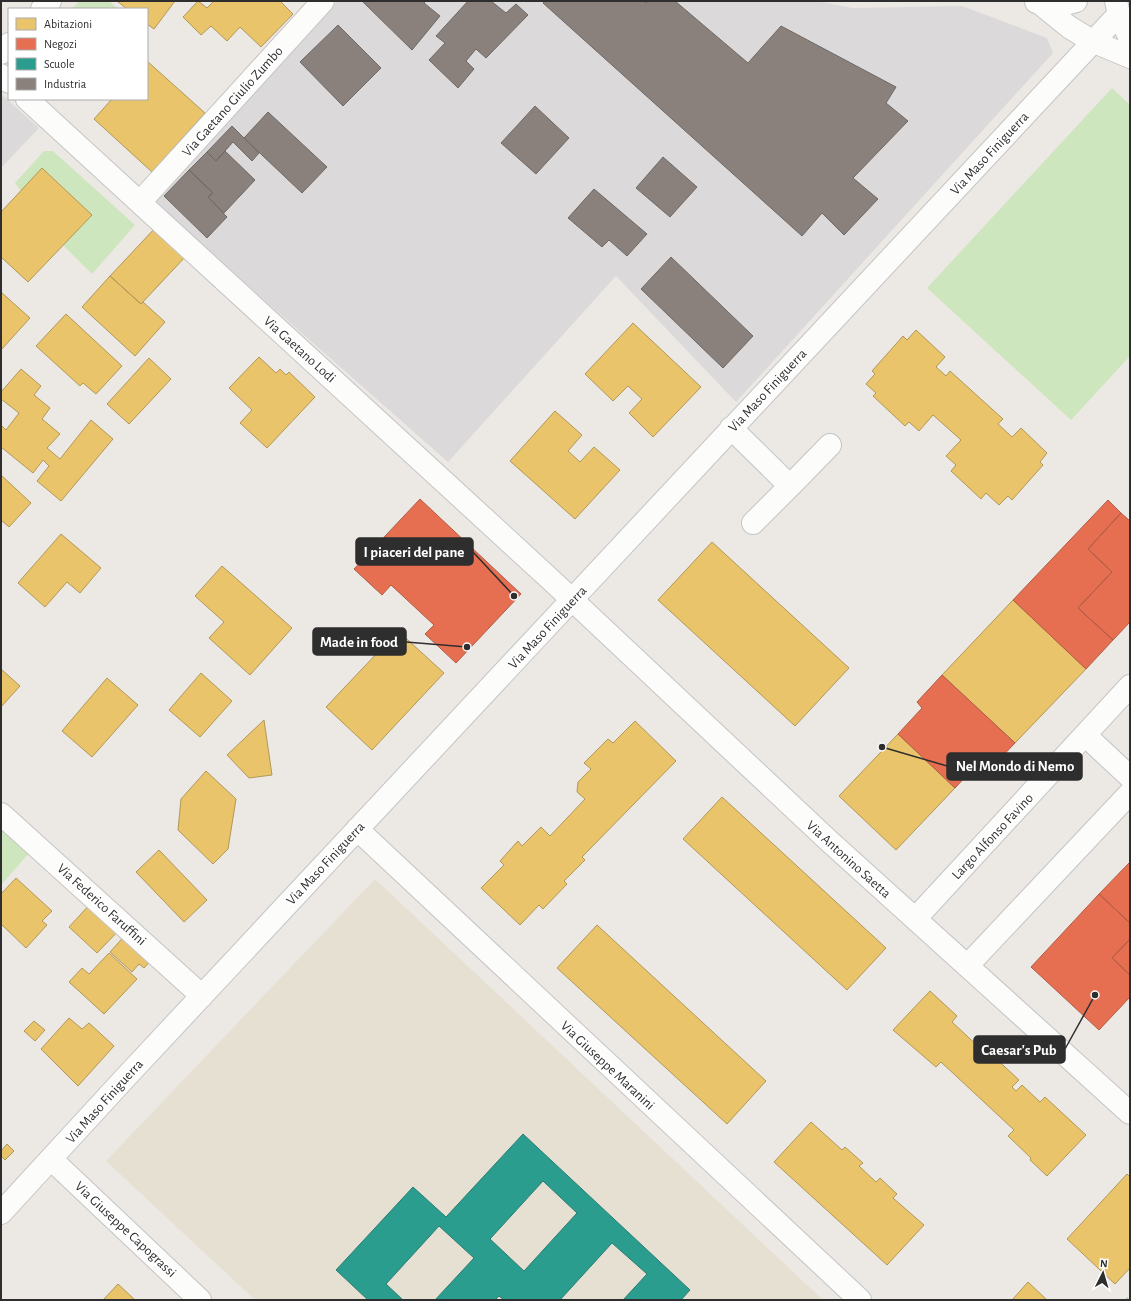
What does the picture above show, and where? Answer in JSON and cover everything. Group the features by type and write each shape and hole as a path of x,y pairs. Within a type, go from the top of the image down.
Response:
{"street":[{"name":"Via Gaetano Giulio Zumbo","path":"141,201 323,1"},
{"path":"1035,1 1052,5 1076,1"},
{"path":"1035,1 1069,27 1092,41 1130,57"},
{"path":"1118,7 1130,39"},
{"name":"Via Maso Finiguerra","path":"1,1213 1070,66 1092,41 1118,7"},
{"path":"1,53 8,45"},
{"name":"Via Gaetano Lodi","path":"29,100 141,201 234,289 572,600"},
{"path":"731,428 790,486"},
{"path":"753,523 830,444"},
{"name":"Via Antonino Saetta","path":"572,600 829,841 1130,1114"},
{"name":"Largo Alfonso Favino","path":"915,919 1130,686"},
{"path":"1085,735 1130,778"},
{"path":"967,966 1130,793"},
{"name":"Via Federico Faruffini","path":"1,814 202,996"},
{"name":"Via Giuseppe Maranini","path":"357,830 860,1300"},
{"name":"Via Giuseppe Capograssi","path":"51,1159 200,1300"}],"path":[{"path":"1126,1300 1130,1296"}],"shaded area":[{"path":"337,1 817,1 852,8 962,6 1047,38 1053,53 736,402 616,276 448,462 152,201"},
{"path":"1,94 39,128 1,168"},
{"path":"375,879 823,1300 255,1300 106,1161"}],"green space":[{"path":"79,1 109,1 117,8 73,8"},
{"path":"1112,88 1130,105 1130,356 1071,420 927,288"},
{"path":"44,151 53,151 135,225 92,274 63,245 42,169 21,191 15,183"},
{"path":"1,823 31,851 1,885"}],"building: Abitazioni":[{"path":"117,1 175,1 154,29 148,25 148,8 126,8"},
{"path":"198,1 207,8 214,1 280,1 293,14 261,47 240,27 227,41 211,26 201,35 183,17"},
{"path":"148,62 205,113 152,172 94,119 111,100 148,100"},
{"path":"42,168 92,215 28,282 1,257 1,212"},
{"path":"156,227 187,255 141,304 110,276"},
{"path":"110,276 141,304 143,302 165,322 135,356 82,307"},
{"path":"2,293 30,318 1,350 1,294"},
{"path":"66,314 122,366 96,394 83,383 80,386 36,346"},
{"path":"633,323 701,387 653,437 629,413 642,399 628,386 613,401 585,374"},
{"path":"916,330 945,357 936,367 946,376 950,371 1003,419 998,424 1012,437 1021,428 1047,453 1040,462 1043,465 1012,500 1008,496 999,505 986,493 981,499 951,471 956,465 946,456 961,440 933,415 919,431 909,422 905,426 873,396 876,393 866,384 875,374 872,371 903,336 907,340"},
{"path":"259,357 276,373 280,369 286,375 289,372 315,397 267,448 240,423 252,410 229,388"},
{"path":"149,358 171,379 129,424 107,404"},
{"path":"21,369 41,386 34,395 50,408 42,419 60,434 47,448 60,459 91,420 113,439 61,501 37,481 49,466 43,460 33,473 1,447 1,425 6,430 19,413 1,399 1,392"},
{"path":"555,411 582,435 568,451 580,462 594,447 620,470 575,519 510,461"},
{"path":"1,475 31,503 9,527 1,520"},
{"path":"61,534 101,568 80,593 67,582 45,607 18,583"},
{"path":"712,542 849,668 795,726 658,600"},
{"path":"222,566 292,628 250,675 209,638 224,622 195,596"},
{"path":"1013,600 1086,669 1015,743 942,675"},
{"path":"398,631 444,673 372,750 326,707"},
{"path":"1,669 20,686 1,707"},
{"path":"201,673 232,701 200,737 169,710"},
{"path":"107,678 138,705 92,757 62,731"},
{"path":"264,720 272,775 249,778 227,755"},
{"path":"635,721 676,761 582,857 585,860 564,881 567,884 543,909 539,905 520,925 481,888 504,865 500,861 518,841 522,846 541,827 550,836 585,799 577,792 578,782 591,769 584,763 608,739 613,743"},
{"path":"898,734 955,788 896,850 839,796"},
{"path":"206,771 236,799 228,849 213,864 178,830 181,799"},
{"path":"722,797 886,948 847,990 683,839"},
{"path":"159,850 207,900 184,922 136,872"},
{"path":"16,878 52,911 42,921 47,925 26,948 1,924 1,894"},
{"path":"92,902 121,928 97,953 69,927"},
{"path":"597,925 766,1081 727,1124 557,968"},
{"path":"128,932 155,956 144,968 139,964 132,972 110,952"},
{"path":"109,953 137,979 104,1014 69,982 82,968 89,974"},
{"path":"930,991 957,1016 952,1022 982,1050 977,1055 983,1061 990,1053 1019,1080 1012,1087 1016,1091 1022,1085 1040,1102 1045,1097 1086,1135 1047,1176 1008,1136 1014,1130 941,1062 936,1067 893,1030"},
{"path":"69,1018 82,1029 89,1023 114,1046 78,1086 41,1049"},
{"path":"34,1021 45,1030 35,1041 24,1031"},
{"path":"811,1122 842,1150 845,1147 863,1163 859,1166 876,1182 880,1178 897,1194 893,1198 924,1225 887,1265 774,1162"},
{"path":"7,1144 14,1151 5,1160 1,1156 1,1151"},
{"path":"1127,1174 1130,1177 1130,1268 1115,1284 1067,1239"},
{"path":"1028,1282 1047,1300 1012,1300"},
{"path":"118,1284 135,1300 103,1300"}],"building: Negozi":[{"path":"420,499 521,594 456,663 425,634 434,625 391,585 382,595 354,569"},
{"path":"1108,500 1121,513 1088,549 1112,572 1078,608 1113,640 1086,669 1013,600"},
{"path":"1121,513 1130,521 1130,622 1113,640 1078,608 1112,572 1088,549"},
{"path":"942,675 1015,743 991,768 982,759 955,788 898,734 922,708 917,702"},
{"path":"1130,862 1130,923 1099,894"},
{"path":"1099,894 1130,923 1130,939 1112,958 1130,975 1130,997 1099,1030 1031,967"},
{"path":"1130,939 1130,975 1112,958"}],"building: Scuole":[{"path":"523,1134 690,1290 681,1300 623,1300 647,1274 612,1243 560,1300 504,1300 499,1296 495,1300 435,1300 474,1258 439,1226 386,1284 403,1300 368,1300 336,1270 413,1187 446,1217","holes":["543,1181 577,1213 524,1271 490,1239"]}],"building: Industria":[{"path":"362,1 426,1 424,3 440,16 412,50"},
{"path":"468,1 491,1 506,13 516,4 528,15 486,58 476,49 466,61 474,69 458,88 429,60 445,43 436,36"},
{"path":"545,1 643,1 646,3 648,1 675,1 748,63 781,26 896,87 886,103 908,121 853,178 878,199 844,235 822,213 802,236 543,3"},
{"path":"338,25 381,68 343,106 300,62"},
{"path":"535,106 569,138 536,174 501,143"},
{"path":"268,112 327,167 302,193 244,138"},
{"path":"232,126 259,153 252,161 233,142 216,161 207,152"},
{"path":"225,151 255,180 224,213 208,197 213,193 189,170 207,152 216,161"},
{"path":"663,157 697,187 670,217 636,188"},
{"path":"189,170 213,193 208,197 227,217 207,238 164,196"},
{"path":"594,189 647,234 627,256 609,240 602,247 568,218"},
{"path":"671,257 753,336 723,368 641,289"}],"place":[{"name":"I piaceri del pane","path":"514,596"},
{"name":"Made in food","path":"467,647"},
{"name":"Nel Mondo di Nemo","path":"882,747"},
{"name":"Caesar's Pub","path":"1095,995"}]}
